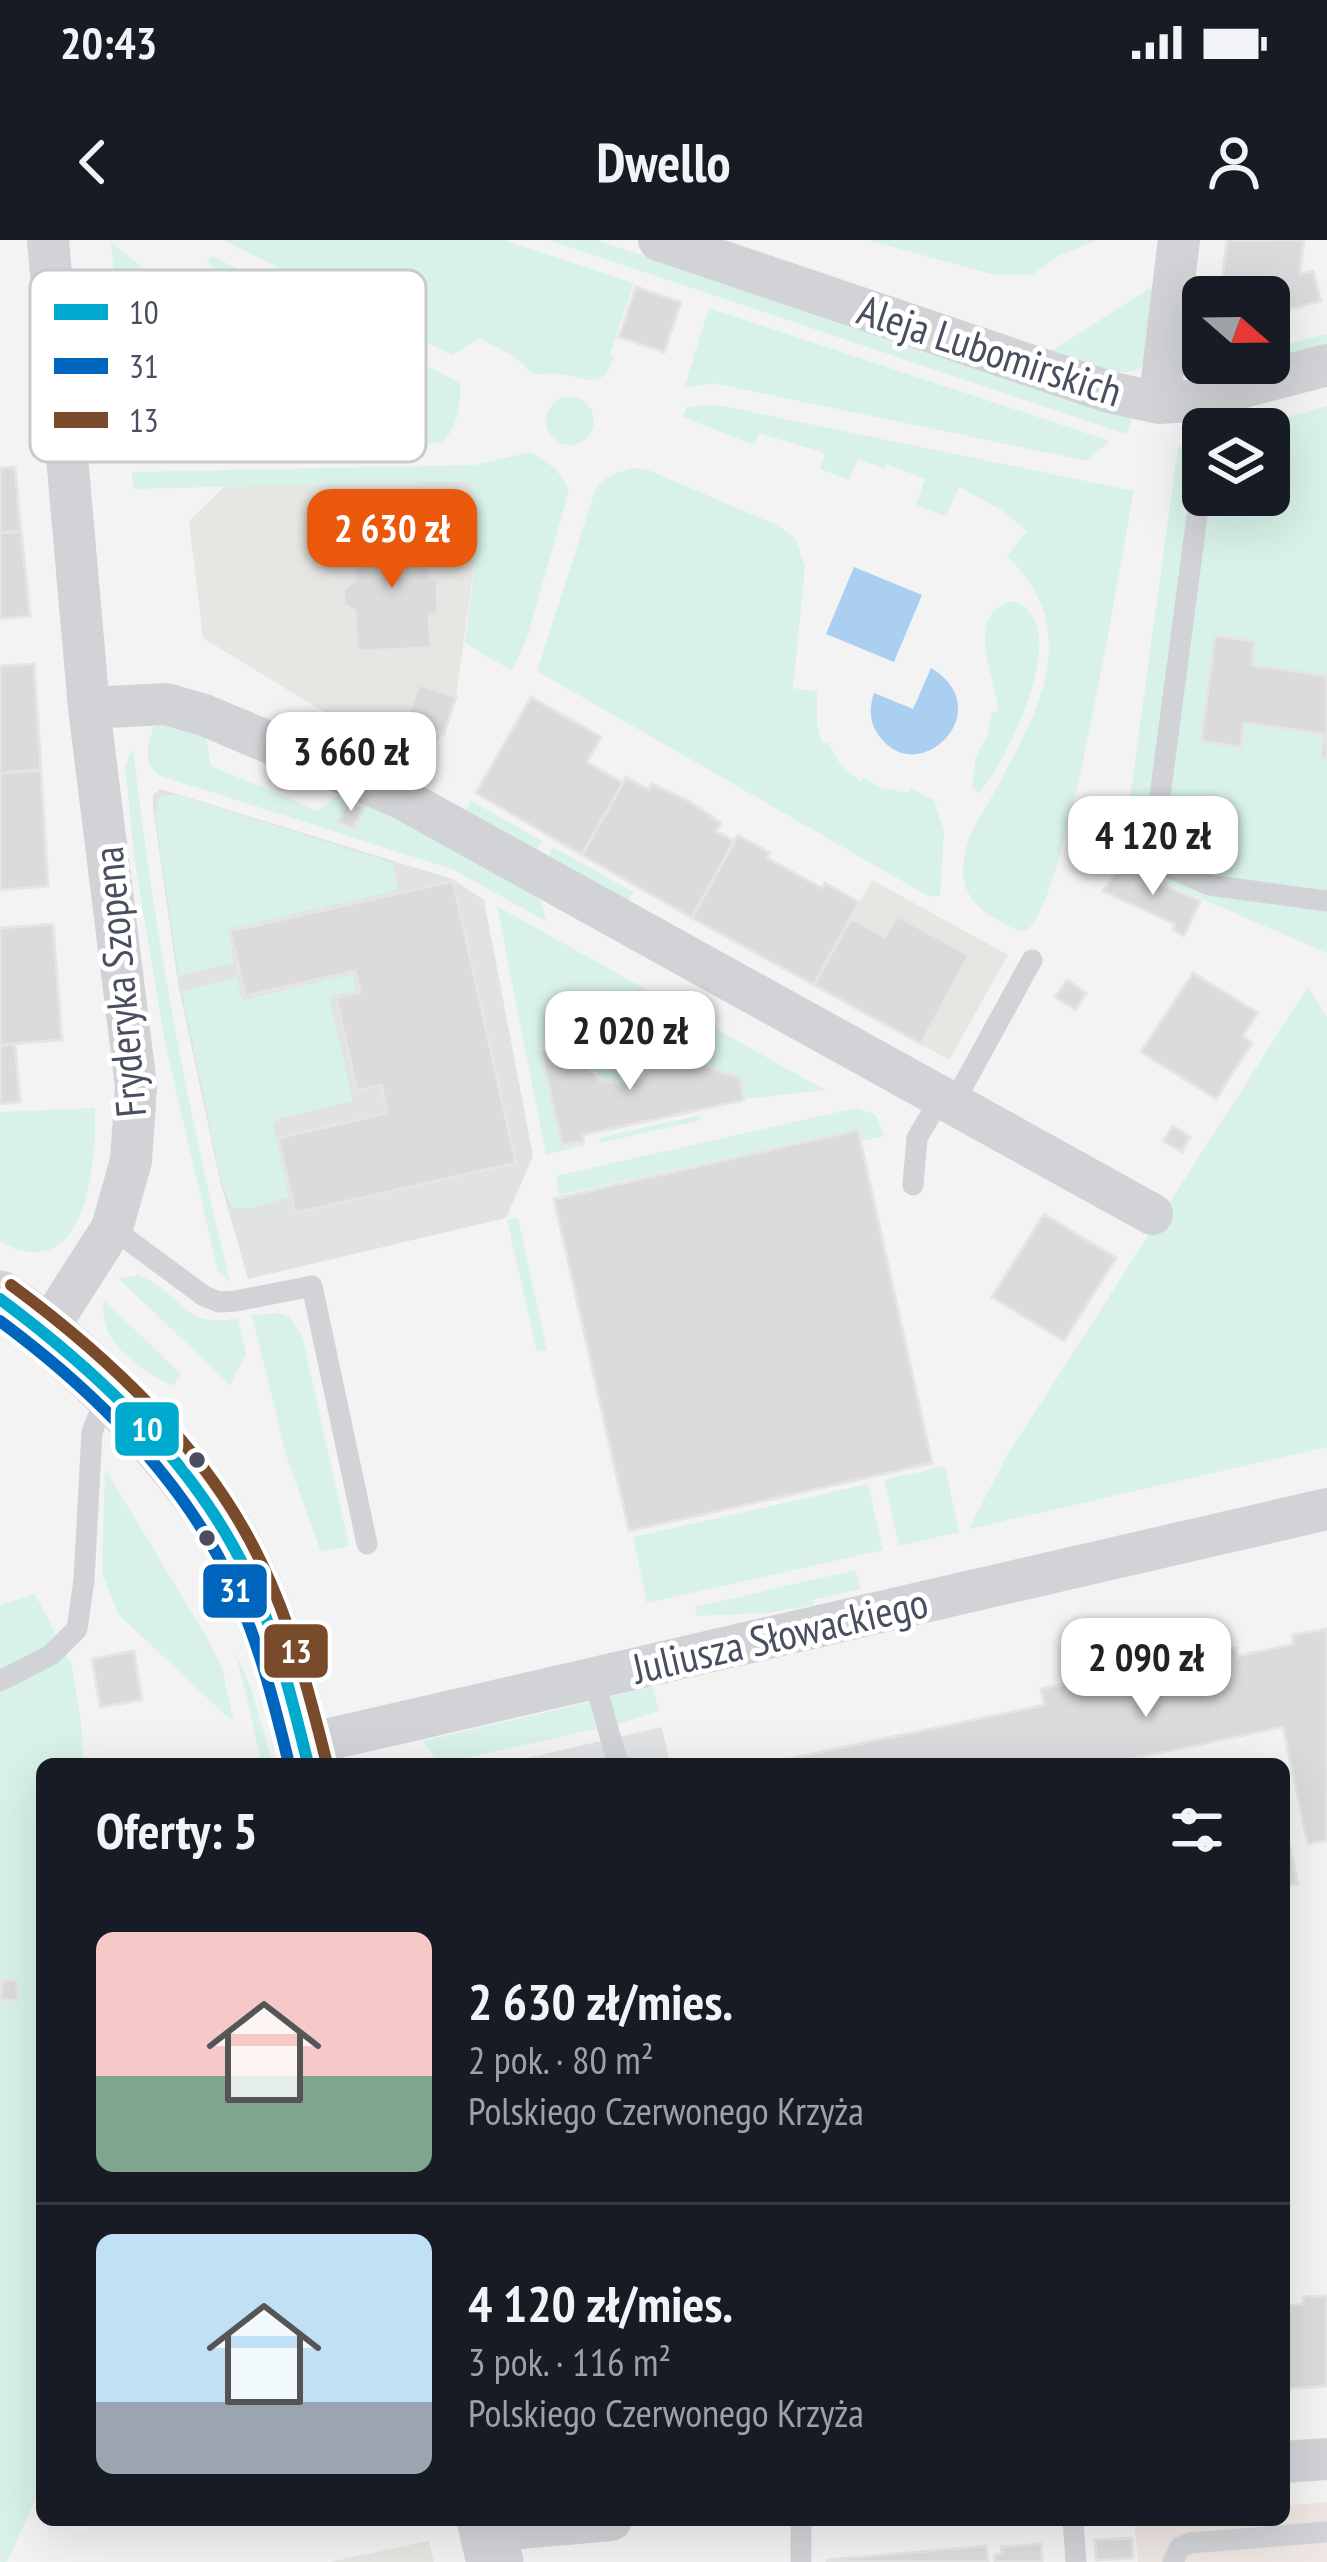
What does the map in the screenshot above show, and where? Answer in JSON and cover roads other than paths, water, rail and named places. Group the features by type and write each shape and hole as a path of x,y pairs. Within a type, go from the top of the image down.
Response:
{"street":[{"name":"Fryderyka Szopena","path":"48,240 51,270"},
{"name":"Aleja Lubomirskich","path":"659,240 1109,392 1183,408"},
{"path":"1160,403 1179,240"},
{"name":"Aleja Lubomirskich","path":"1219,408 1327,365"},
{"name":"Fryderyka Szopena","path":"46,1331 112,1228 131,1161 136,1086 89,708 67,462"},
{"path":"89,708 166,704 185,709 399,797 1152,1214"},
{"path":"0,1298 46,1331 109,1390 193,1486 233,1546 274,1643 306,1755"},
{"name":"Juliusza Słowackiego","path":"306,1755 594,1679 1327,1509"},
{"path":"1290,2462 1327,2459"},
{"path":"489,2538 570,2526"}],"lane":[{"path":"1197,516 1152,856 1209,885 1327,901"},
{"path":"913,1185 917,1138 946,1102 1032,960"},
{"path":"112,1228 219,1302 312,1286 367,1544"},
{"path":"0,1681 51,1655 77,1629 85,1580 92,1432 109,1390"},
{"path":"594,1679 615,1758"},
{"path":"801,2526 801,2562"},
{"path":"1073,2526 1076,2562"},
{"path":"1173,2562 1180,2547 1190,2543 1327,2532"}],"water":[{"path":"854,567 922,595 894,662 826,634"},
{"path":"931,668 950,685 958,704 956,722 932,749 915,754 897,751 874,726 874,693 913,709"}]}
